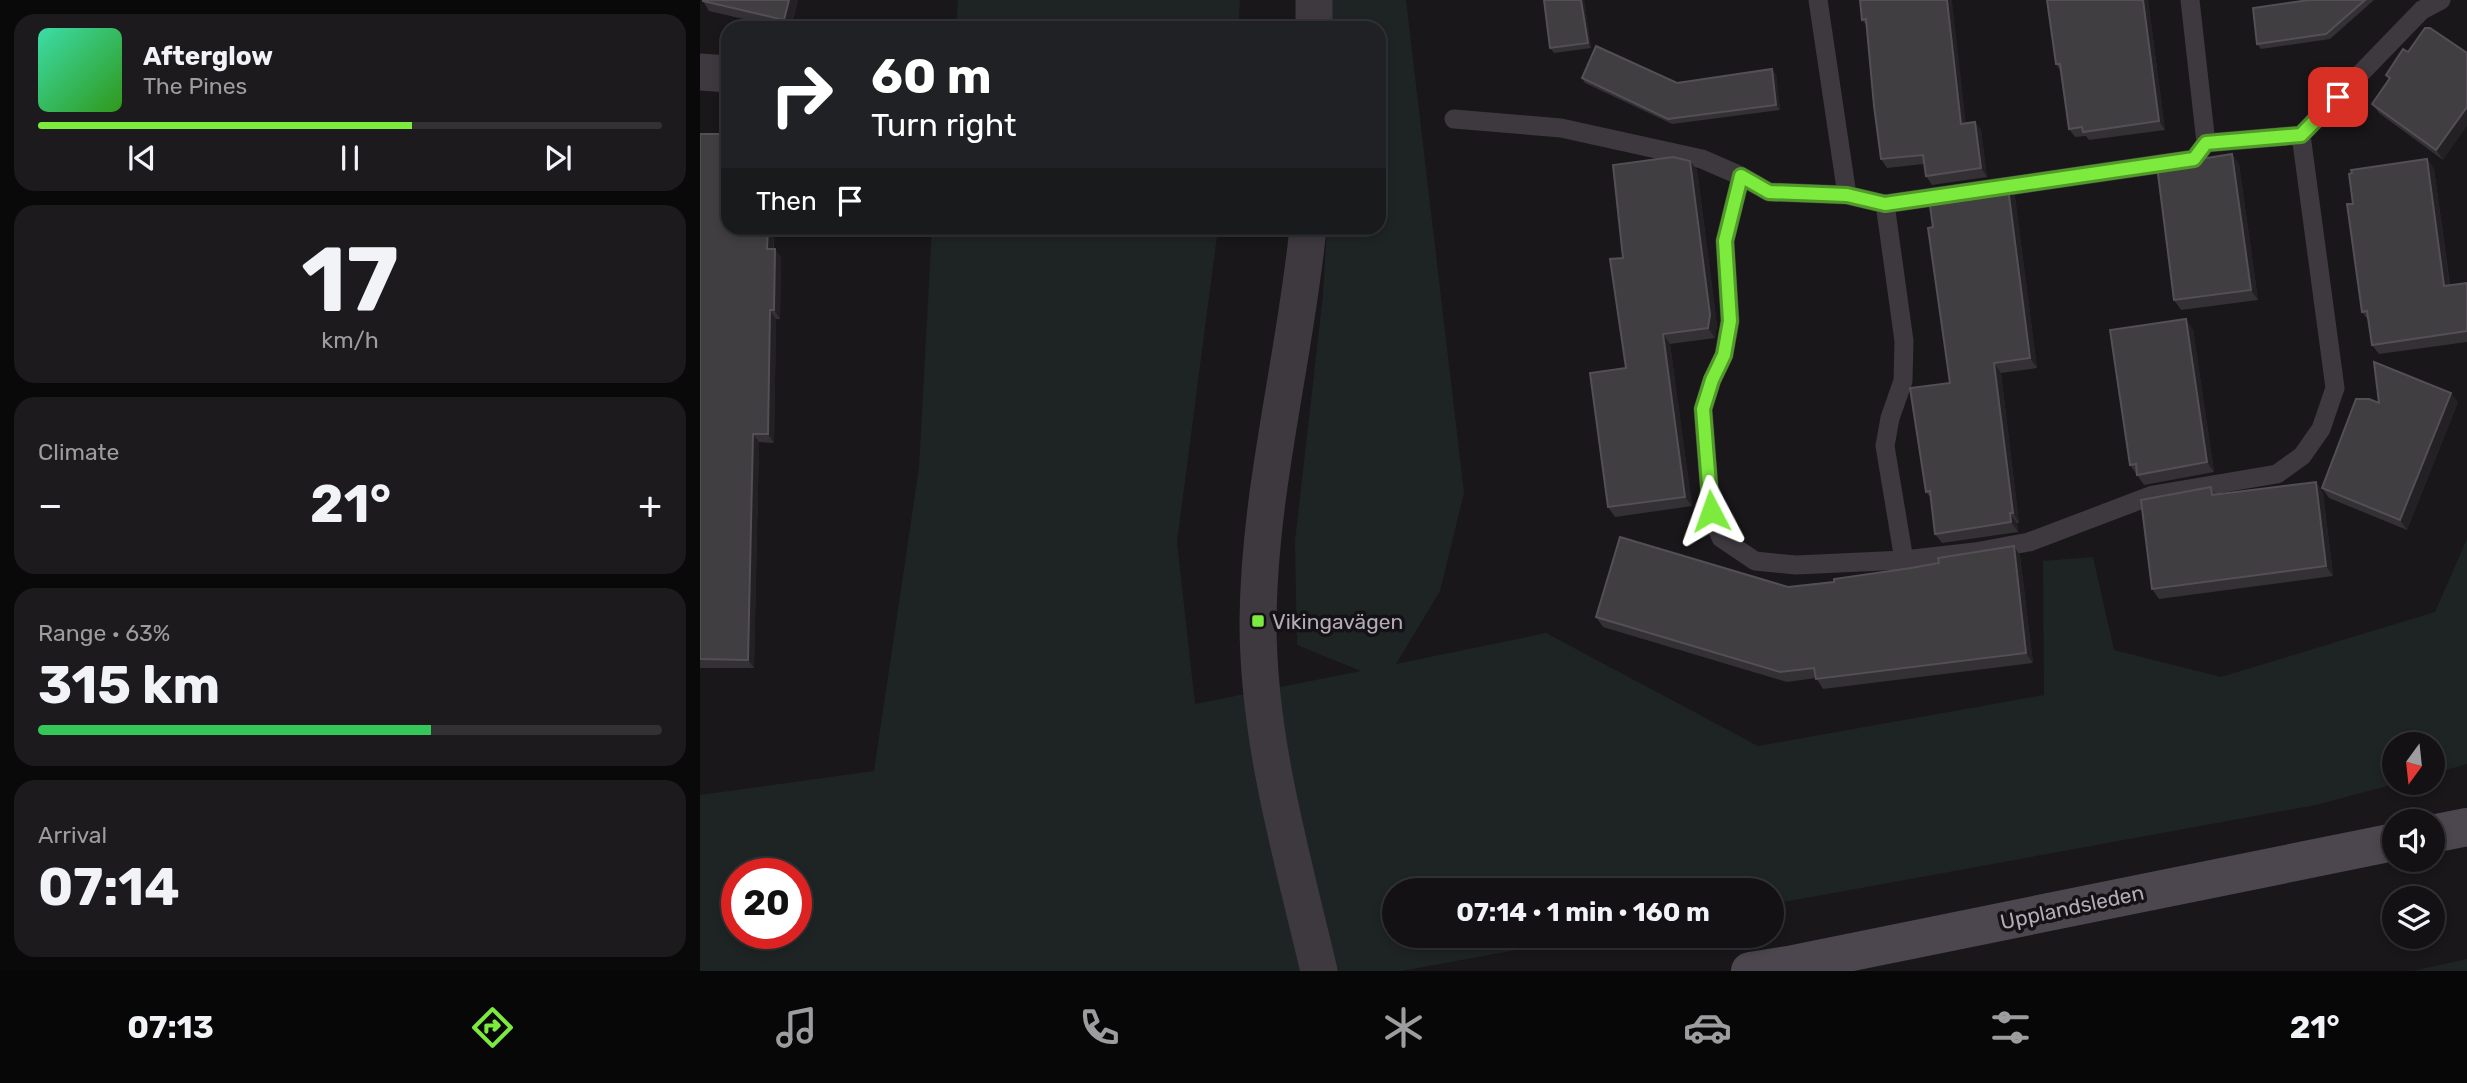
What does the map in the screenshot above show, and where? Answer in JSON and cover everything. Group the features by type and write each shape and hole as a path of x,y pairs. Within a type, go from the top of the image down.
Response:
{"street":[{"path":"1314,0 1314,21"},
{"path":"700,72 721,74"},
{"path":"1307,235 1299,305 1273,460 1261,557 1258,621 1260,678 1271,761 1319,971"},
{"path":"2445,831 2467,827"},
{"name":"Upplandsleden","path":"1750,971 2382,844"}],"lane":[{"path":"1818,0 1847,195"},
{"path":"1454,118 1561,128 1702,159 1769,192 1847,195 1885,204 2194,159 2206,143 2190,0"},
{"path":"2206,143 2301,135 2422,10 2441,0"},
{"path":"1741,176 1725,241 1730,321 1724,355 1712,380 1703,409 1711,511 1721,538 1755,561 1796,565 1904,561 2029,542 2153,495 2277,474 2302,456 2320,429 2335,388 2301,135"},
{"path":"1885,204 1904,341 1903,381 1885,446 1904,561"}],"shaded area":[{"path":"958,0 1240,0 1238,21 956,21"},
{"path":"1325,0 1406,0 1464,493 1440,591 1396,664 1546,633 1758,746 2044,695 2043,561 2093,557 2114,650 2221,677 2435,612 2467,539 2467,764 2445,770 2445,732 2382,732 2382,787 2316,805 1784,902 1784,878 1382,878 1382,948 1527,948 1401,971 700,971 700,795 874,771 919,468 932,235 1217,235 1177,542 1195,704 1361,671 1297,645 1295,541 1323,295 1327,235 1386,235 1386,21 1326,21"},
{"path":"2467,959 2467,971 2413,971"}],"building":[{"path":"703,0 789,0 784,20"},
{"path":"1544,0 1581,0 1588,43 1550,48"},
{"path":"1860,0 1947,0 1961,124 1975,122 1981,168 1926,176 1923,155 1881,159 1866,19 1862,20"},
{"path":"2047,0 2143,0 2159,121 2083,132 2082,127 2069,129"},
{"path":"2309,0 2365,0 2326,34 2257,44 2253,8"},
{"path":"2425,28 2430,28 2467,53 2467,107 2436,150 2372,104 2390,78 2386,75 2403,49 2408,52"},
{"path":"1596,46 1677,83 1772,69 1776,105 1668,119 1582,78"},
{"path":"700,134 721,134 721,235 768,235 767,249 775,249 774,310 770,310 768,434 753,434 748,660 700,659"},
{"path":"2232,154 2251,290 2174,300 2157,166"},
{"path":"1673,157 1690,161 1710,315 1708,328 1663,334 1685,497 1608,507 1590,373 1626,368 1610,259 1623,258 1613,165"},
{"path":"2427,159 2444,286 2467,283 2467,331 2372,345 2367,311 2362,312 2347,204 2353,204 2349,174 2352,173 2351,170"},
{"path":"2008,188 2030,358 1994,363 2013,513 2010,513 2011,522 1935,534 1930,491 1926,492 1910,388 1950,383 1928,228 1933,227 1929,199"},
{"path":"2186,319 2207,462 2137,475 2136,464 2130,465 2110,330"},
{"path":"2374,362 2451,393 2400,520 2322,488 2356,399 2369,399 2379,403"},
{"path":"2316,482 2326,566 2152,589 2141,500 2211,487 2212,495"},
{"path":"1620,537 1788,587 1834,582 1834,579 1939,563 1938,558 2014,546 2026,653 1816,679 1814,668 1780,672 1596,617"}],"place":[{"name":"Vikingavägen","path":"1258,621"}],"route":[{"path":"1711,511 1703,409 1712,380 1724,355 1730,321 1725,241 1741,176 1769,192 1847,195 1885,204 2194,159 2206,143 2301,135 2338,97"}]}
